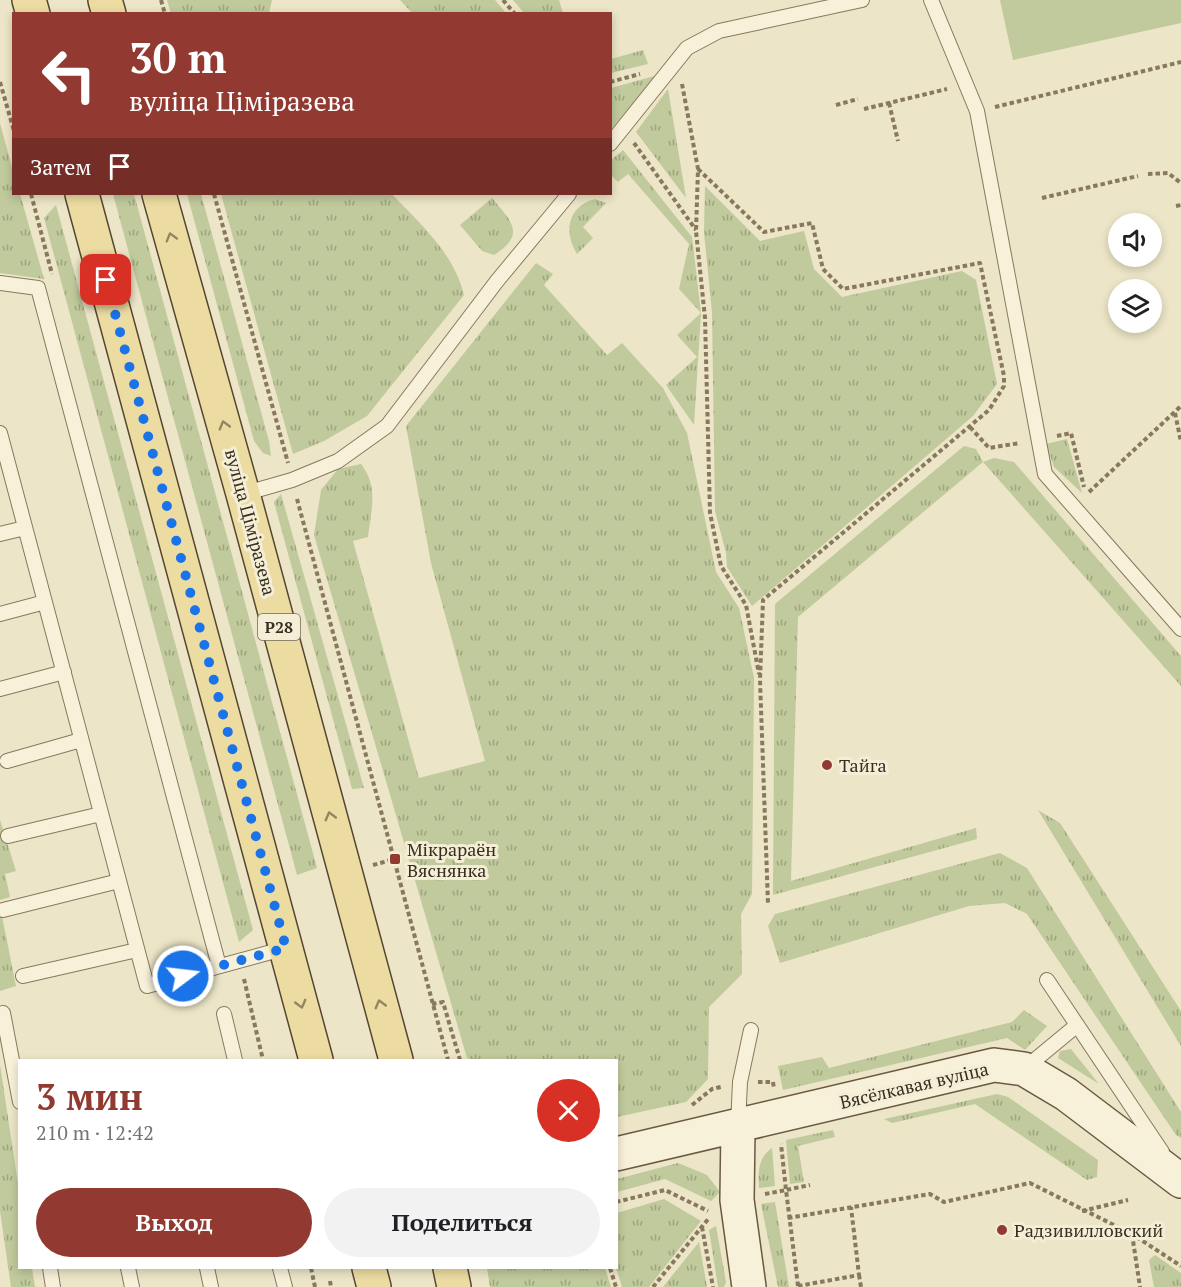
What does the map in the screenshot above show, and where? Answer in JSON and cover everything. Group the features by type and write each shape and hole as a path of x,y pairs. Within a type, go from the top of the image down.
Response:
{"main road":[{"path":"82,195 316,1059"},
{"name":"вуліца Ціміразева","path":"159,195 243,494 396,1059"},
{"path":"369,1269 374,1287"},
{"path":"450,1269 454,1287"}],"street":[{"name":"Вясёлкавая вуліца","path":"618,1154 738,1127 983,1066 1024,1069 1066,1094 1181,1180"},
{"path":"738,1127 737,1200 749,1287"}],"lane":[{"path":"612,142 677,64 687,48 719,31 862,0"},
{"path":"931,0 977,111 1045,474 1181,629"},
{"path":"243,494 292,480 338,461 387,426 497,281 568,195"},
{"path":"0,282 38,288 219,966"},
{"path":"0,433 147,986 286,948"},
{"path":"0,534 25,528"},
{"path":"0,614 45,602"},
{"path":"0,689 64,672"},
{"path":"7,761 81,740"},
{"path":"8,836 101,814"},
{"path":"3,910 119,881"},
{"path":"23,976 137,950"},
{"path":"1047,980 1181,1180"},
{"path":"3,1014 18,1092"},
{"path":"224,1014 235,1059"},
{"path":"1024,1069 1076,1026"},
{"path":"738,1127 740,1082 751,1030"},
{"path":"50,1269 53,1287"},
{"path":"128,1269 132,1287"},
{"path":"207,1269 211,1287"},
{"path":"280,1269 285,1287"}],"path":[{"path":"503,0 512,12"},
{"path":"993,107 1181,62"},
{"path":"677,64 698,169 696,231 705,318 710,513 721,567 746,605 760,680"},
{"path":"0,82 12,124"},
{"path":"864,110 966,84"},
{"path":"836,105 858,99"},
{"path":"889,103 897,141"},
{"path":"624,129 696,231"},
{"path":"698,169 765,232 813,223 823,269 843,289 980,263 1004,376 1004,386 989,410 764,600 760,680 768,904"},
{"path":"1148,174 1168,173 1181,183"},
{"path":"1042,198 1138,176"},
{"path":"1071,433 1084,488 1090,493 1181,406"},
{"path":"1175,412 1181,441"},
{"path":"970,427 989,448"},
{"path":"379,801 448,1059"},
{"path":"432,1004 443,1002 460,1059"},
{"path":"788,1218 930,1194 944,1202 1030,1183 1131,1234 1181,1266"},
{"path":"810,1185 786,1190 798,1286 859,1275"},
{"path":"618,1202 665,1190 713,1213 653,1287"},
{"path":"1082,1211 1128,1200"},
{"path":"851,1207 861,1287"},
{"path":"702,1226 713,1287"},
{"path":"1131,1234 1140,1287"},
{"path":"311,1269 315,1287"},
{"path":"610,1269 616,1287"},
{"path":"330,1281 331,1287"}],"green space":[{"path":"167,0 272,0 269,12 170,12"},
{"path":"400,0 495,0 505,12 411,12"},
{"path":"513,0 559,0 563,12 523,12"},
{"path":"1000,0 1181,0 1181,23 1013,60"},
{"path":"643,50 648,64 612,73 612,59"},
{"path":"658,75 612,128 612,88"},
{"path":"668,89 686,198 636,132"},
{"path":"0,123 12,167 12,195 20,195 44,279 0,273"},
{"path":"623,150 692,237 701,313 679,289 689,244 628,174 618,182 612,176 612,159"},
{"path":"705,186 760,241 804,231 814,269 842,297 962,271 976,280 997,384 973,416 752,606 727,567 726,553 715,511 712,312 704,233"},
{"path":"113,195 134,195 317,868 297,875"},
{"path":"187,195 201,195 269,441 271,456 263,453 254,441"},
{"path":"221,195 393,195 444,252 464,295 367,416 324,441 293,454"},
{"path":"492,198 510,221 513,234 504,247 494,255 482,251 460,225"},
{"path":"595,199 606,203 583,227 593,238 577,254 570,237 571,221 579,207"},
{"path":"56,205 253,930 239,942 44,218"},
{"path":"536,263 553,274 544,285 607,355 622,343 663,388 687,433 716,572 739,608 754,678 752,894 741,914 742,974 709,1007 708,1079 686,1102 618,1117 618,1059 467,1058 314,535 321,490 338,469 361,464 370,481 372,508 368,537 353,541 419,778 485,761 431,563 406,426"},
{"path":"701,313 694,425 666,385 697,357 677,335"},
{"path":"1067,439 1082,493 1054,467 1046,444"},
{"path":"964,446 976,449 983,462 798,617 791,881 976,828 977,839 773,895 775,604"},
{"path":"994,458 1014,462 1181,656 1181,686 983,462"},
{"path":"281,494 364,788 352,789 274,502"},
{"path":"1038,810 1060,823 1181,1011 1181,1046"},
{"path":"0,820 16,871 5,874 10,897 0,900"},
{"path":"1000,853 1027,868 1181,1112 1181,1138 1176,1135 1027,914 1005,903 969,906 780,963 768,926 775,914"},
{"path":"0,906 16,986 0,991"},
{"path":"1024,1010 1047,1026 1025,1050 1007,1038 783,1090 778,1066 822,1057 829,1068 1012,1022"},
{"path":"1071,1049 1099,1084 1058,1058 1060,1051"},
{"path":"0,1065 18,1183 18,1269 32,1269 35,1287 11,1287 0,1211"},
{"path":"997,1094 1008,1097 1098,1160 1097,1177 1087,1180 975,1104 892,1123 884,1119"},
{"path":"833,1130 835,1137 798,1146 804,1182 790,1184 786,1140"},
{"path":"772,1148 775,1186 759,1188 761,1161"},
{"path":"678,1163 707,1175 720,1192 711,1201 665,1179 618,1192 618,1179"},
{"path":"664,1199 701,1221 649,1287 622,1287 616,1269 618,1213"},
{"path":"775,1202 789,1287 778,1287 761,1204"},
{"path":"716,1226 726,1282 724,1287 718,1287 709,1230"},
{"path":"699,1242 707,1287 663,1287"},
{"path":"1155,1255 1181,1273 1181,1287 1154,1287 1149,1260"},
{"path":"487,1269 605,1269 611,1287 490,1287"}],"place":[{"name":"Тайга","path":"827,765"},
{"name":"Мікрараён Вяснянка","path":"395,859"},
{"name":"Радзивилловский","path":"1002,1230"}],"route":[{"path":"106,280 286,948 183,976"}]}
